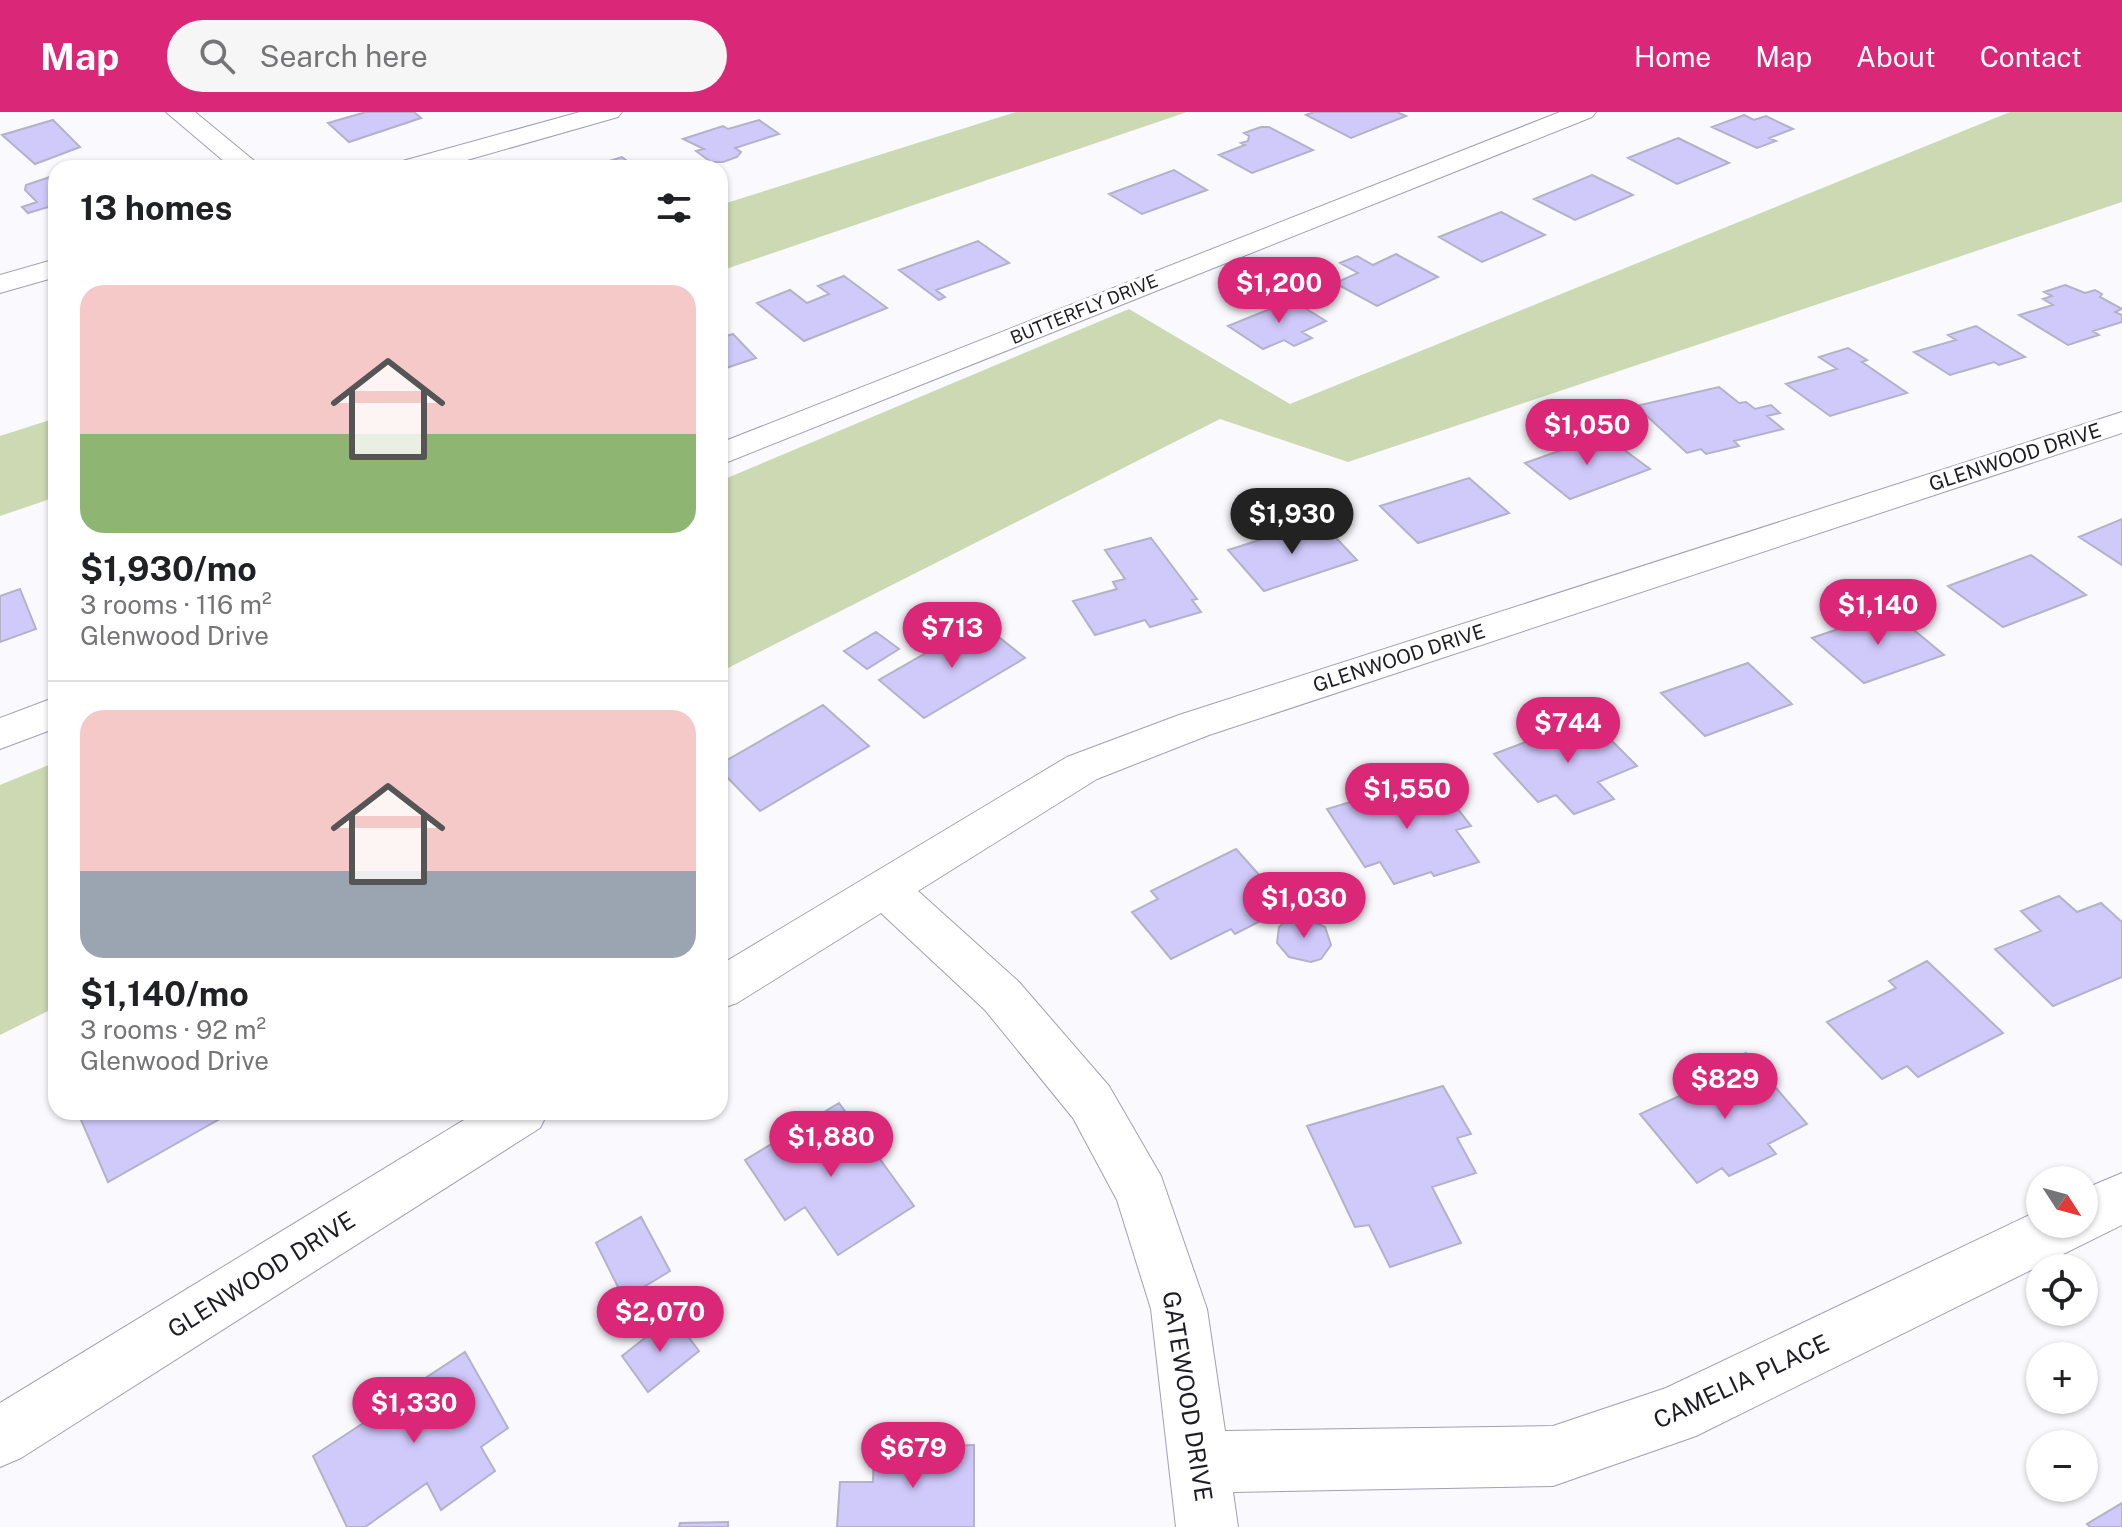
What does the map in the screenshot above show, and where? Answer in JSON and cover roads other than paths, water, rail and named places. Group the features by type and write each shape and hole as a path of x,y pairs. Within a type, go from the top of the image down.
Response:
{"street":[{"path":"179,112 239,160"},
{"path":"438,160 609,112"},
{"name":"BUTTERFLY DRIVE","path":"728,452 1583,112"},
{"path":"0,284 48,270"},
{"name":"GLENWOOD DRIVE","path":"728,984 1082,768 1194,725 2122,422"},
{"path":"0,734 48,715"},
{"name":"GATEWOOD DRIVE","path":"883,887 1012,1008 1091,1102 1142,1193 1179,1309 1207,1527"},
{"name":"GLENWOOD DRIVE","path":"0,1437 509,1120"},
{"path":"2098,1209 2122,1198"},
{"name":"CAMELIA PLACE","path":"1201,1462 1553,1456 1675,1415 2038,1238"}]}
